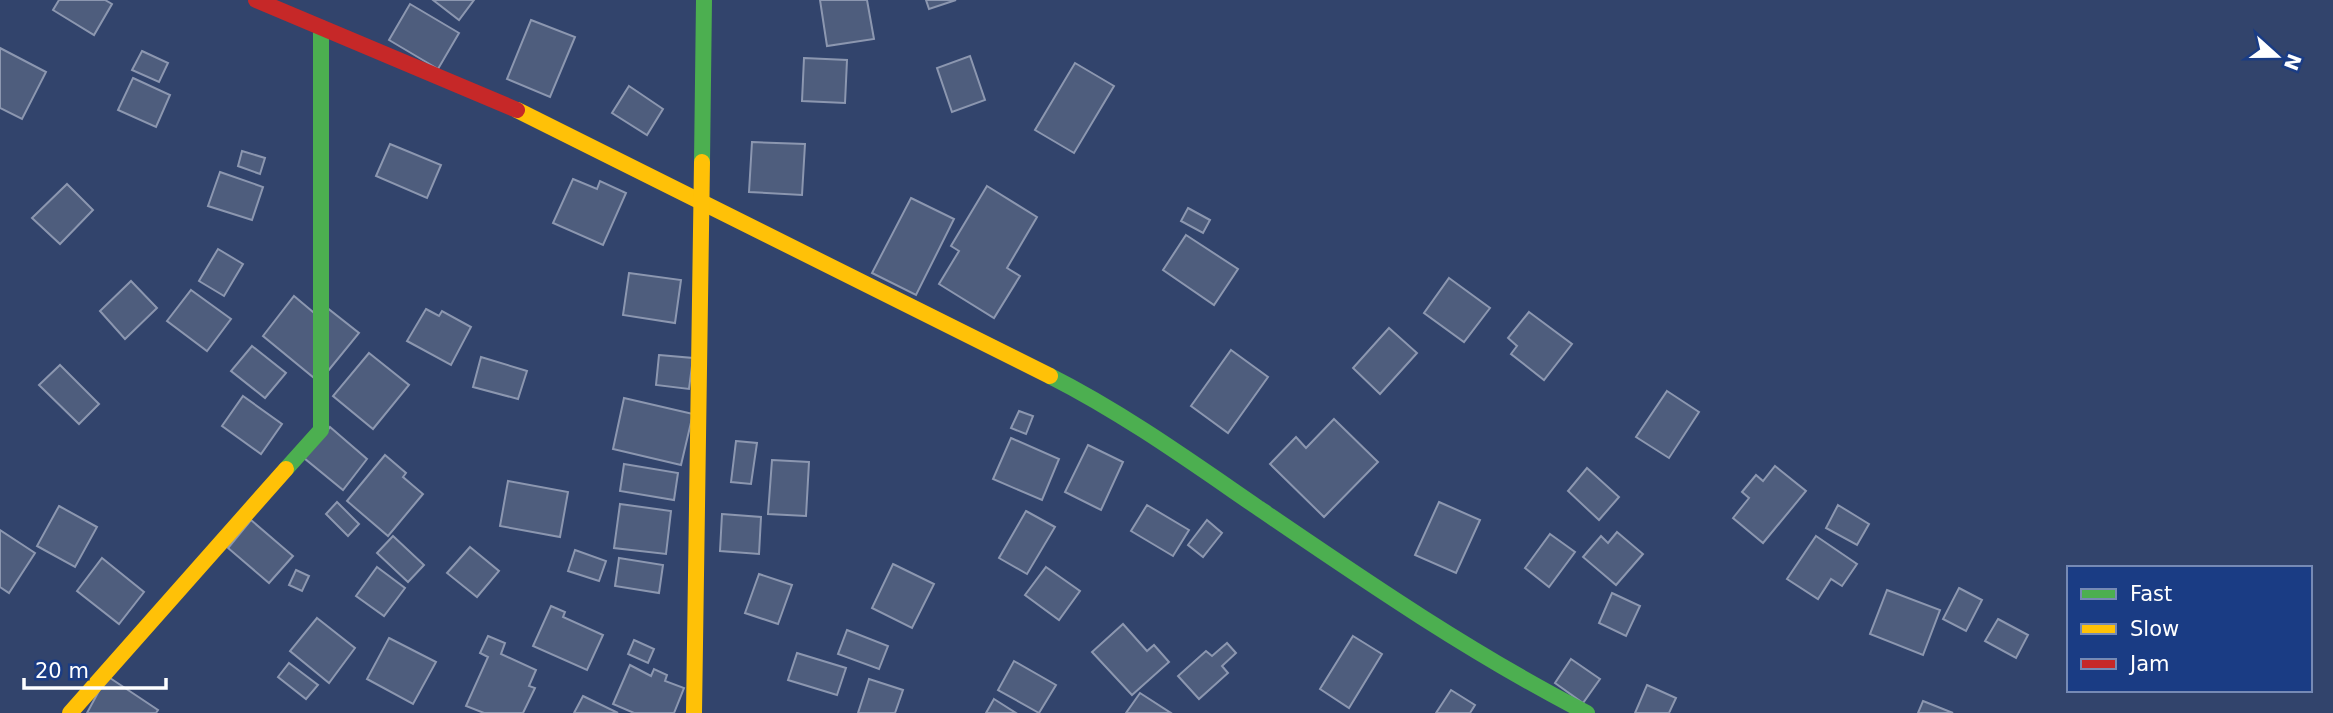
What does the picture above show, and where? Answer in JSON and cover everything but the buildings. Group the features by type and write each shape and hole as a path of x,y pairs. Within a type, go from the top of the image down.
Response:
{"street":[{"path":"256,0 550,124 978,338 1138,426 1379,590 1546,692 1587,713"},
{"path":"694,713 704,0"},
{"path":"70,713 321,430 321,28"}],"traffic: fast":[{"path":"702,162 704,0"},
{"path":"286,469 321,430 321,28"},
{"path":"1050,376 1156,438 1419,615 1502,666 1587,713"}],"traffic: slow":[{"path":"517,110 1050,376"},
{"path":"694,713 702,162"},
{"path":"70,713 286,469"}],"traffic: jam":[{"path":"256,0 517,110"}]}
